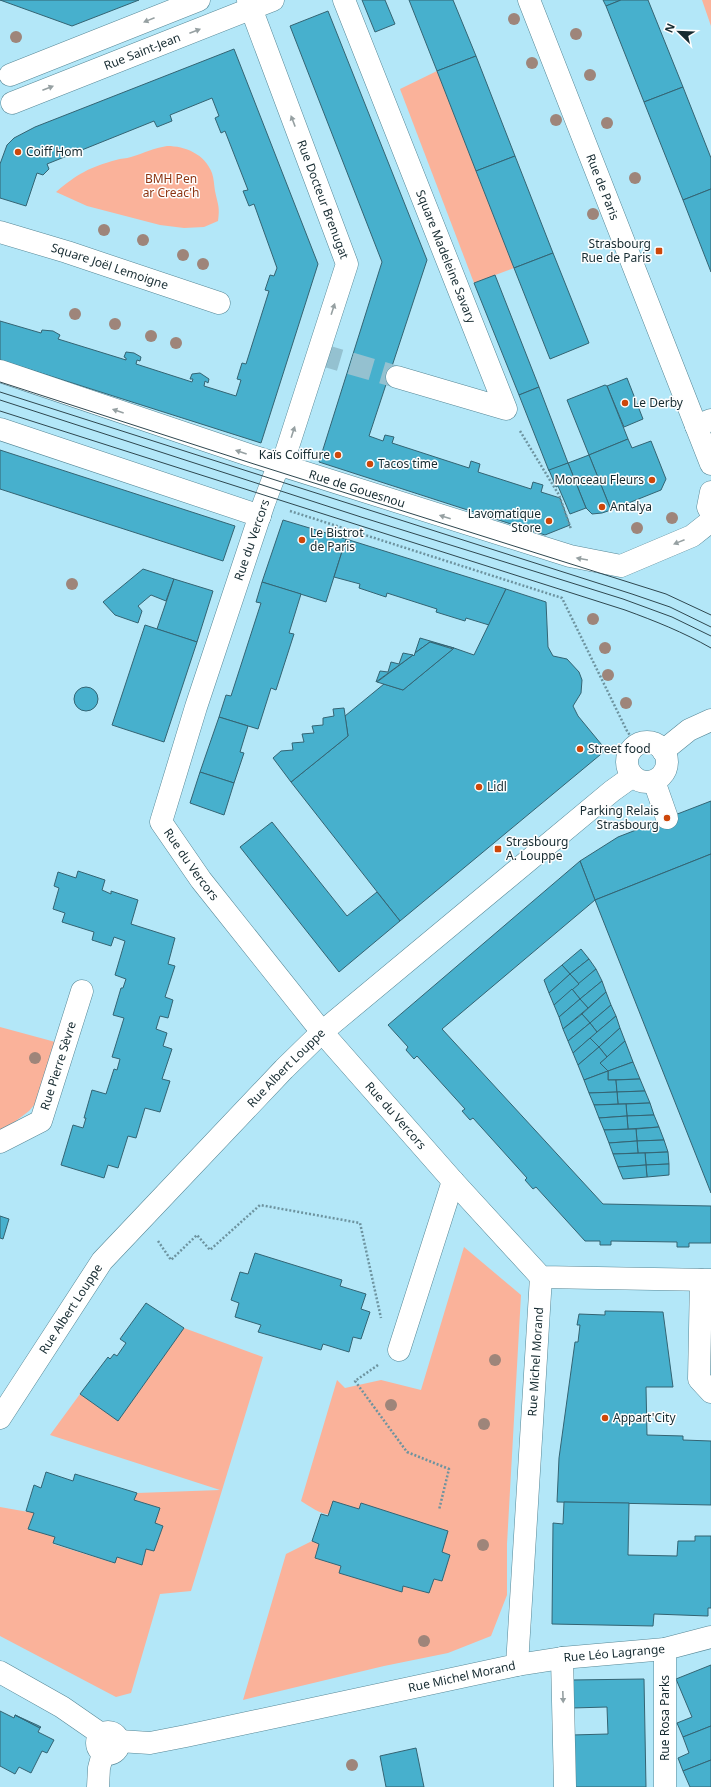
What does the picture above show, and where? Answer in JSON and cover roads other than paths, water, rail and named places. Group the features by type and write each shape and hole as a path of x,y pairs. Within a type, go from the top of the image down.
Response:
{"street":[{"path":"6,110 14,94 5,69 198,0"},
{"name":"Rue Saint-Jean","path":"6,110 249,4 273,0"},
{"name":"Square Madeleine Savary","path":"344,0 506,408 397,377"},
{"name":"Rue de Paris","path":"529,0 704,423 711,464"},
{"name":"Rue Docteur Brenugat","path":"249,4 347,264 277,473"},
{"name":"Square Joël Lemoigne","path":"0,232 67,252 219,303"},
{"name":"Rue de Gouesnou","path":"0,371 277,473 570,556 621,566 692,536 711,521"},
{"path":"0,429 262,510"},
{"name":"Rue du Vercors","path":"277,473 262,510 196,707 161,822 201,880 322,1032 453,1181 541,1277"},
{"path":"711,492 708,507 711,514"},
{"path":"663,751 689,730 711,720"},
{"path":"643,743 654,744 663,751 667,762 666,768 660,778 654,781 643,782 633,776 629,771 628,759 630,754 637,746 643,743"},
{"name":"Rue Albert Louppe","path":"0,1418 102,1261 284,1069 322,1032 612,791 633,776"},
{"path":"654,781 667,818"},
{"name":"Rue Pierre Sèvre","path":"0,1142 41,1121 82,991"},
{"path":"399,1350 453,1181"},
{"path":"541,1277 706,1280 699,1379 711,1392"},
{"name":"Rue Michel Morand","path":"108,1743 150,1742 178,1738 517,1665 541,1277"},
{"name":"Rue Léo Lagrange","path":"517,1665 562,1658 665,1649 711,1637"},
{"name":"Rue Rosa Parks","path":"665,1649 665,1787"},
{"path":"562,1658 565,1787"},
{"path":"0,1672 62,1707 108,1743 99,1768 98,1787"}],"tunnel":[{"path":"319,354 397,377"}],"tram line":[{"path":"0,382 666,594 711,615"},
{"path":"0,392 632,594 670,607 711,627"},
{"path":"0,400 361,517 623,599 672,617 711,636"},
{"path":"0,411 625,610 669,627 711,648"}],"place":[{"name":"Coiff Hom","path":"18,152"},
{"name":"Strasbourg Rue de Paris","path":"659,251"},
{"name":"Le Derby","path":"625,403"},
{"name":"Kaïs Coiffure","path":"338,455"},
{"name":"Tacos time","path":"370,464"},
{"name":"Monceau Fleurs","path":"652,480"},
{"name":"Antalya","path":"602,507"},
{"name":"Lavomatique Store","path":"549,521"},
{"name":"Le Bistrot de Paris","path":"302,540"},
{"name":"Street food","path":"580,749"},
{"name":"Lidl","path":"479,787"},
{"name":"Parking Relais Strasbourg","path":"667,818"},
{"name":"Strasbourg A. Louppe","path":"498,849"},
{"name":"Appart'City","path":"605,1418"}],"park label":[{"name":"BMH Pen ar Creac'h","path":"171,186"}]}
